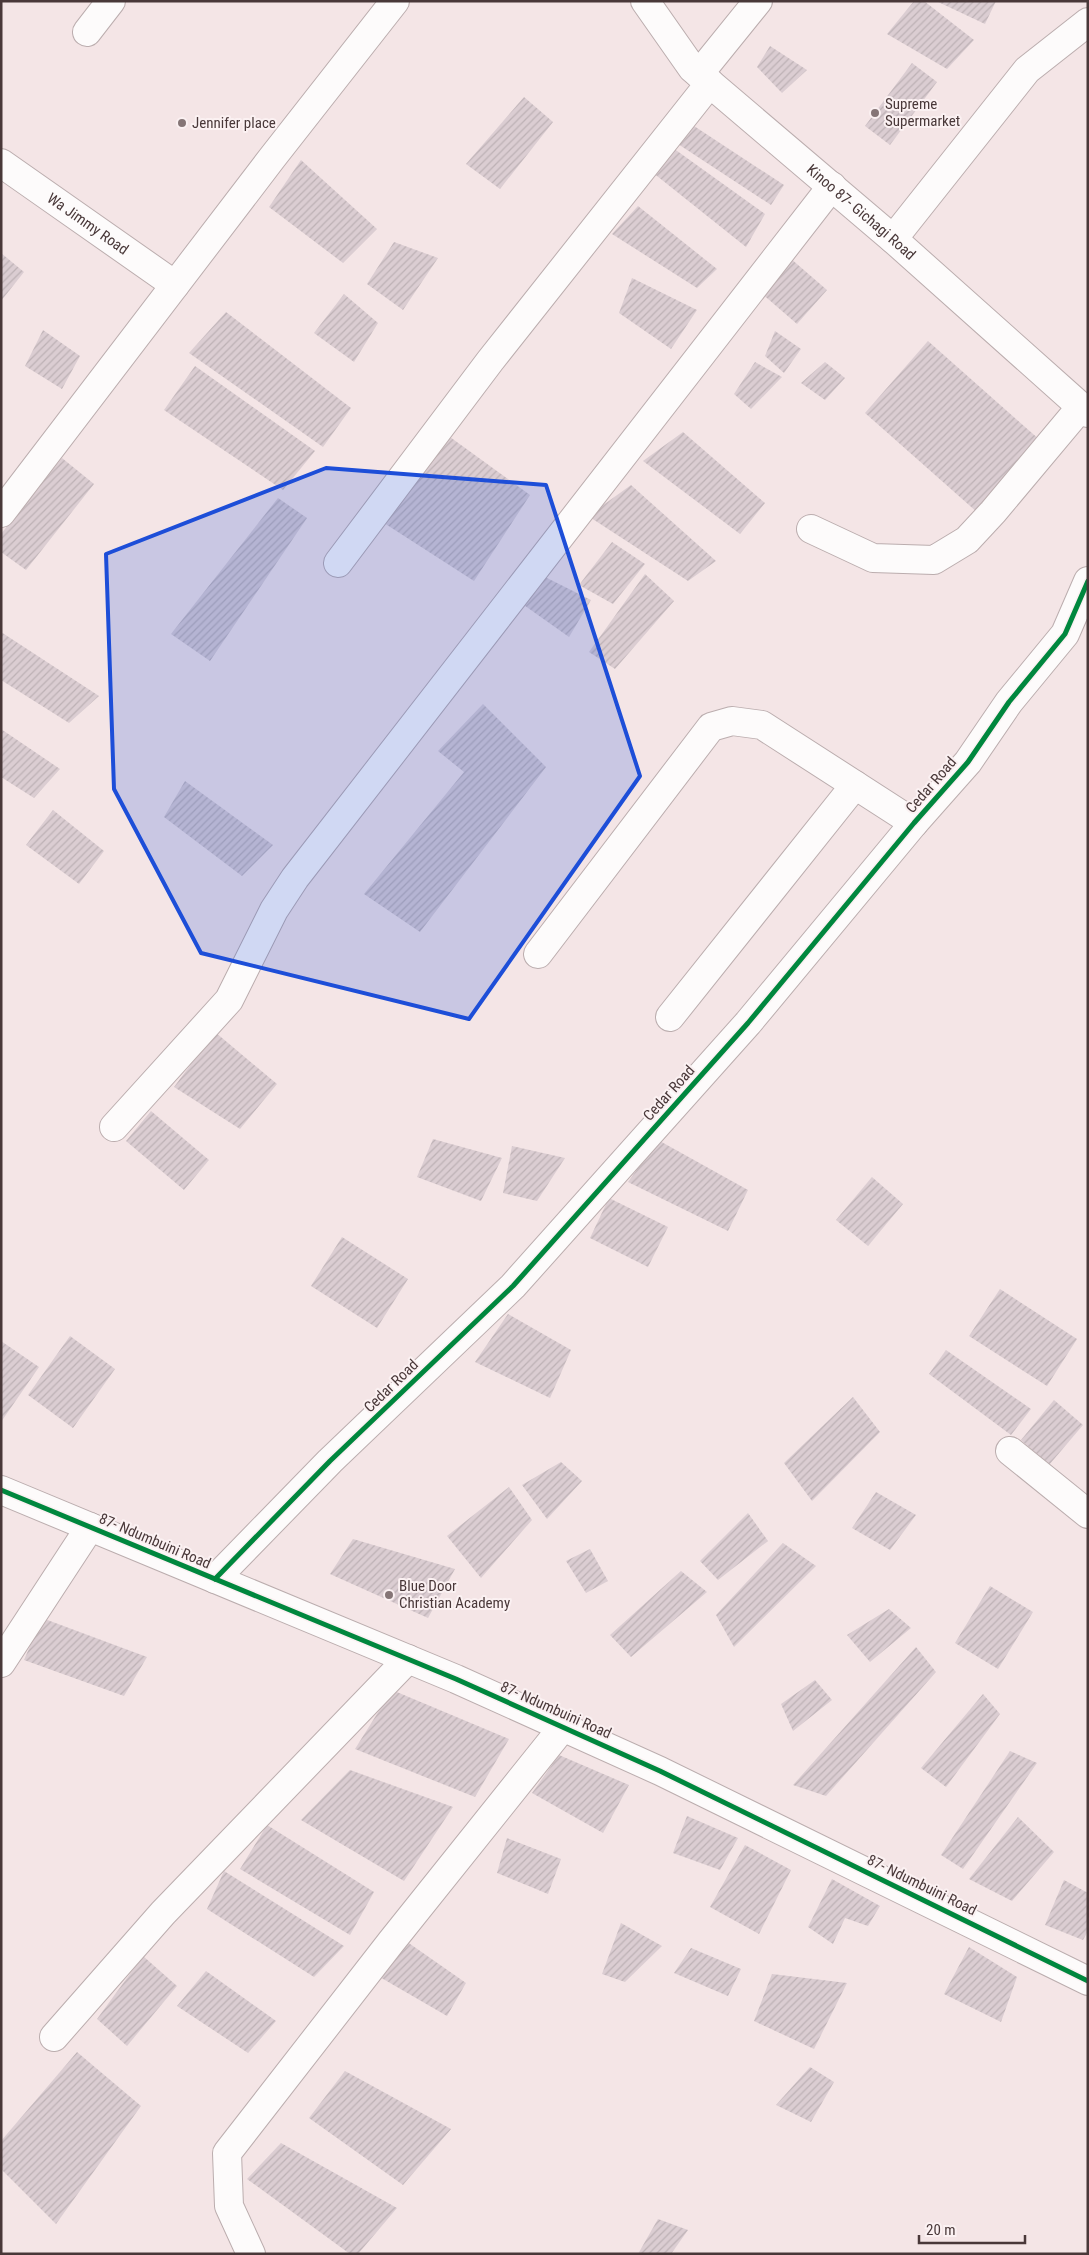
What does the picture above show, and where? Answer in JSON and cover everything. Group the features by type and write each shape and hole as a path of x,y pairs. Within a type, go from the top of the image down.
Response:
{"street":[{"path":"87,32 111,1"},
{"path":"1,513 395,1"},
{"name":"Kinoo 87- Gichagi Road","path":"645,1 692,68 893,239 1084,410"},
{"path":"338,564 705,78 758,1"},
{"path":"893,239 1027,70 1088,22"},
{"name":"Wa Jimmy Road","path":"1,163 175,285"},
{"path":"114,1127 229,1000 274,910 295,878 832,186"},
{"path":"811,529 873,558 934,560 967,540 1084,410"},
{"name":"Cedar Road","path":"216,1579 330,1461 513,1286 748,1023 914,823 968,762 1009,702 1065,634 1088,581"},
{"path":"538,954 711,727 732,721 762,725 914,823"},
{"path":"670,1017 855,785"},
{"path":"1010,1451 1088,1514"},
{"name":"87- Ndumbuini Road","path":"1,1490 408,1659 563,1727 660,1771 1088,1981"},
{"path":"1,1663 90,1527"},
{"path":"54,2037 163,1913 408,1659"},
{"path":"251,2254 229,2206 227,2153 385,1950 563,1727"}],"highlighted area":[{"path":"326,468 546,485 640,776 469,1019 201,953 114,789 106,554"}],"building":[{"path":"914,1 924,1 974,40 947,69 887,34"},
{"path":"936,1 996,1 985,24"},
{"path":"770,46 807,70 782,93 757,67"},
{"path":"912,63 937,82 890,145 865,126"},
{"path":"524,97 553,122 500,189 466,164"},
{"path":"691,124 784,185 771,205 678,144"},
{"path":"673,148 765,214 746,247 652,172"},
{"path":"301,160 377,229 343,263 269,207"},
{"path":"638,206 717,269 697,288 612,234"},
{"path":"394,242 438,258 403,310 367,284"},
{"path":"1,253 24,272 1,301"},
{"path":"790,258 827,290 797,324 760,292"},
{"path":"632,278 697,310 671,349 619,313"},
{"path":"344,294 378,323 354,362 314,333"},
{"path":"226,312 351,408 323,447 189,353"},
{"path":"43,330 80,356 62,389 25,366"},
{"path":"775,331 801,349 784,373 765,356"},
{"path":"928,341 1041,441 978,513 865,413"},
{"path":"755,362 782,377 751,409 734,394"},
{"path":"825,362 845,378 825,400 801,383"},
{"path":"195,366 315,451 283,490 164,410"},
{"path":"683,432 765,503 740,534 643,461"},
{"path":"450,437 530,495 474,581 384,523"},
{"path":"62,458 94,484 26,570 1,552 1,534"},
{"path":"631,485 716,561 688,581 588,516"},
{"path":"278,498 307,518 210,661 171,634"},
{"path":"612,542 645,564 613,604 579,585"},
{"path":"645,574 674,601 615,669 589,652"},
{"path":"541,575 591,600 569,637 521,603"},
{"path":"1,632 99,696 69,723 1,680"},
{"path":"483,704 546,767 420,932 364,894 464,772 438,751"},
{"path":"1,729 60,769 34,798 1,777"},
{"path":"185,781 273,845 242,876 164,817"},
{"path":"53,810 104,851 79,884 26,845"},
{"path":"215,1032 277,1084 240,1129 174,1087"},
{"path":"151,1111 209,1160 184,1190 126,1141"},
{"path":"433,1139 502,1158 481,1201 417,1177"},
{"path":"658,1140 748,1190 728,1231 628,1182"},
{"path":"512,1146 565,1158 537,1201 503,1193"},
{"path":"872,1177 903,1204 868,1246 836,1220"},
{"path":"609,1198 668,1227 648,1267 590,1238"},
{"path":"342,1237 408,1279 377,1328 311,1286"},
{"path":"1000,1289 1077,1339 1047,1386 969,1336"},
{"path":"508,1314 571,1350 550,1398 475,1362"},
{"path":"70,1336 115,1369 73,1428 28,1395"},
{"path":"1,1341 39,1367 1,1422"},
{"path":"946,1350 1031,1409 1011,1435 929,1374"},
{"path":"853,1397 880,1432 812,1501 784,1463"},
{"path":"1054,1400 1083,1425 1049,1465 1021,1440"},
{"path":"561,1462 582,1481 547,1519 522,1485"},
{"path":"509,1487 532,1520 481,1578 447,1536"},
{"path":"876,1492 916,1515 890,1550 852,1528"},
{"path":"748,1513 768,1541 718,1580 700,1561"},
{"path":"353,1539 455,1569 428,1618 330,1574"},
{"path":"783,1543 816,1566 734,1647 716,1615"},
{"path":"590,1549 608,1581 586,1593 566,1561"},
{"path":"681,1571 707,1592 631,1657 610,1635"},
{"path":"990,1586 1033,1612 998,1669 955,1643"},
{"path":"889,1609 911,1628 870,1662 847,1635"},
{"path":"42,1618 147,1657 124,1696 24,1660"},
{"path":"916,1647 936,1672 826,1796 793,1785"},
{"path":"815,1680 832,1700 793,1731 781,1704"},
{"path":"392,1690 509,1739 475,1797 355,1749"},
{"path":"983,1694 1000,1714 946,1787 921,1768"},
{"path":"1010,1751 1037,1763 963,1869 941,1855"},
{"path":"559,1755 629,1785 603,1833 532,1793"},
{"path":"350,1770 453,1807 404,1881 301,1820"},
{"path":"687,1816 738,1838 720,1870 673,1853"},
{"path":"1018,1817 1054,1852 1012,1901 969,1879"},
{"path":"267,1825 374,1892 350,1935 240,1869"},
{"path":"507,1838 561,1859 548,1894 497,1873"},
{"path":"745,1845 791,1870 759,1934 710,1907"},
{"path":"224,1871 344,1946 314,1977 207,1909"},
{"path":"832,1879 880,1906 868,1926 845,1918 833,1944 808,1927"},
{"path":"1064,1880 1088,1893 1088,1931 1083,1940 1045,1925"},
{"path":"621,1923 662,1946 625,1982 602,1974"},
{"path":"403,1939 466,1983 447,2016 378,1976"},
{"path":"969,1947 1017,1977 1001,2022 944,1994"},
{"path":"691,1948 741,1969 728,1996 674,1973"},
{"path":"143,1956 177,1986 127,2046 97,2019"},
{"path":"206,1971 276,2021 248,2053 177,2006"},
{"path":"772,1974 847,1983 814,2049 754,2021"},
{"path":"77,2052 141,2106 56,2224 1,2169 1,2141"},
{"path":"810,2067 834,2082 811,2122 776,2105"},
{"path":"345,2071 451,2129 403,2185 309,2118"},
{"path":"281,2143 397,2208 358,2254 350,2254 247,2179"},
{"path":"658,2219 688,2230 671,2254 638,2254"}],"cycle path":[{"path":"215,1579 330,1461 513,1286 748,1023 914,823 968,762 1009,702 1065,634 1088,581"},
{"path":"1,1490 456,1679 660,1771 1088,1981"}],"place":[{"name":"Supreme Supermarket","path":"875,113"},
{"name":"Jennifer place","path":"182,123"},
{"name":"Blue Door Christian Academy","path":"389,1595"}]}
